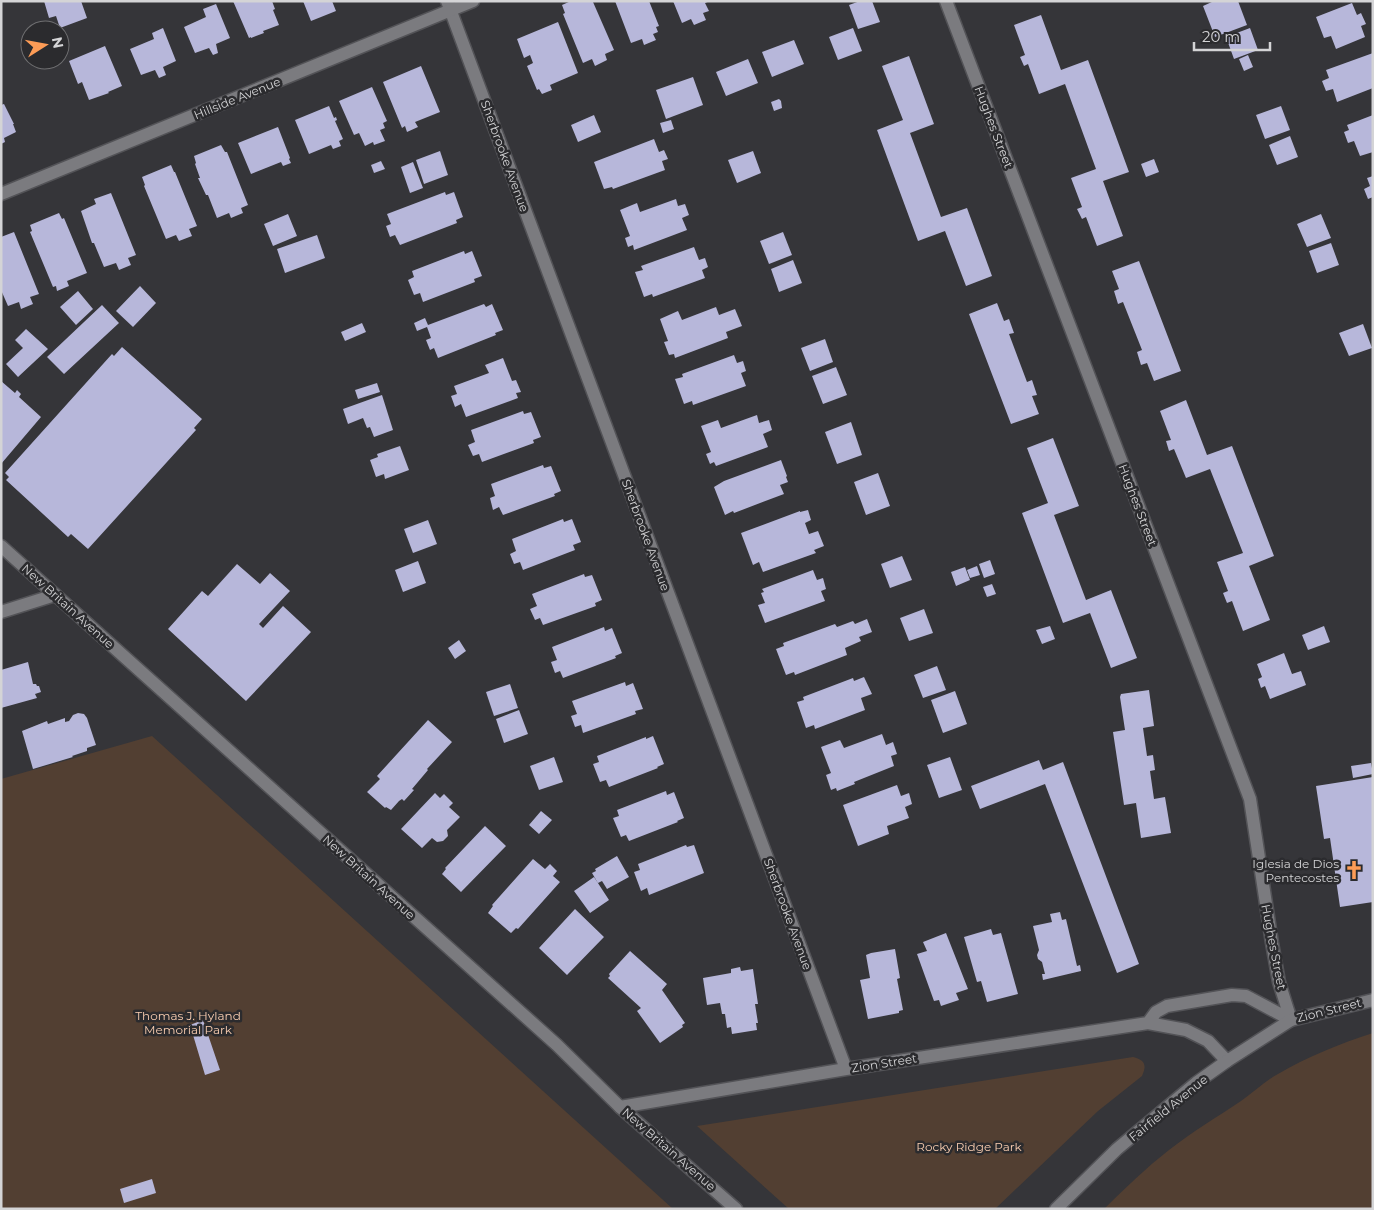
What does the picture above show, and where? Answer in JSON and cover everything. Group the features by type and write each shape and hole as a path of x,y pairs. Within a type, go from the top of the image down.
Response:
{"street":[{"name":"Hillside Avenue","path":"1,194 449,6 472,1"},
{"name":"Hughes Street","path":"946,1 1250,799 1279,982 1291,1020"},
{"name":"Sherbrooke Avenue","path":"449,6 846,1069"},
{"name":"New Britain Avenue","path":"1,546 557,1045 620,1107 736,1209"},
{"path":"1,612 55,595"},
{"name":"Zion Street","path":"1148,1023 1156,1012 1167,1006 1232,995 1246,996 1291,1020 1373,1000"},
{"name":"Fairfield Avenue","path":"1056,1209 1117,1150 1196,1083 1291,1020"},
{"name":"Zion Street","path":"620,1107 846,1069 1148,1023 1186,1030 1208,1041 1227,1061"}],"green space":[{"name":"Thomas J. Hyland Memorial Park","path":"152,736 673,1209 1,1209 1,779"},
{"path":"1373,1033 1373,1209 1104,1209 1169,1150 1273,1077 1324,1051"},
{"name":"Rocky Ridge Park","path":"1133,1057 1142,1061 1145,1066 1142,1076 1098,1111 995,1209 789,1209 697,1126"}],"building":[{"path":"44,1 81,1 87,18 70,24 70,20 57,20 56,16 49,18"},
{"path":"233,1 272,1 275,9 273,10 279,25 249,38"},
{"path":"303,1 332,1 336,11 311,21"},
{"path":"571,1 593,2 614,50 605,54 607,60 595,66 592,59 583,63 563,14 565,13 562,5"},
{"path":"615,1 649,1 659,26 656,27 658,32 653,34 656,40 644,45 642,39 631,43"},
{"path":"673,1 710,1 705,3 709,11 703,13 706,20 694,25 691,19 682,23"},
{"path":"860,1 872,1 880,22 858,29 849,5"},
{"path":"1214,1 1238,1 1247,25 1215,37 1203,6"},
{"path":"1352,3 1357,15 1361,13 1366,24 1361,26 1365,37 1336,49 1331,36 1324,38 1316,17"},
{"path":"216,4 230,38 216,44 218,53 213,55 209,48 195,53 184,27 206,17 203,9"},
{"path":"1041,15 1061,70 1088,60 1129,172 1103,181 1123,236 1097,246 1086,217 1082,219 1077,209 1082,207 1071,178 1096,169 1065,84 1039,94 1028,64 1024,66 1020,57 1025,55 1014,25"},
{"path":"558,22 578,73 550,85 552,90 542,94 539,89 537,90 527,66 533,63 530,55 524,58 517,39"},
{"path":"163,28 176,61 163,67 166,75 159,78 155,70 141,75 130,49 154,39 152,33"},
{"path":"853,28 862,51 838,60 829,37"},
{"path":"1250,28 1258,50 1234,59 1226,37"},
{"path":"794,40 804,64 772,77 762,52"},
{"path":"105,46 122,86 89,100 82,82 78,84 70,61"},
{"path":"1373,53 1373,88 1337,102 1333,89 1326,91 1322,81 1329,78 1326,70"},
{"path":"1248,55 1253,67 1244,71 1239,59"},
{"path":"909,56 934,124 910,133 941,217 967,208 992,276 966,286 945,231 918,241 877,130 903,120 882,66"},
{"path":"748,59 758,83 726,96 716,72"},
{"path":"421,66 440,112 415,122 418,127 407,132 405,126 402,128 383,82"},
{"path":"693,77 703,105 666,119 656,90"},
{"path":"372,87 387,121 383,123 385,128 380,130 385,141 374,145 373,142 365,146 359,133 354,135 339,101"},
{"path":"779,99 782,108 774,111 771,102"},
{"path":"4,104 16,132 4,138 5,142 1,144 1,105"},
{"path":"329,106 334,118 336,117 337,120 335,121 343,139 339,141 341,146 333,149 331,145 309,154 295,120"},
{"path":"1281,106 1290,130 1265,139 1256,115"},
{"path":"594,115 601,132 578,142 571,125"},
{"path":"1373,115 1373,152 1360,156 1354,141 1348,143 1344,132 1349,130 1347,125"},
{"path":"671,120 674,129 663,133 660,123"},
{"path":"278,127 291,163 283,166 281,162 251,174 238,143"},
{"path":"1290,136 1298,157 1277,165 1269,145"},
{"path":"654,139 659,152 664,150 668,159 662,161 665,170 613,189 612,187 604,189 594,162"},
{"path":"221,145 225,152 227,152 248,205 241,208 243,213 231,218 229,213 217,218 208,195 206,195 198,178 200,178 195,164 194,156"},
{"path":"440,151 448,175 424,184 416,160"},
{"path":"753,151 761,173 737,183 728,160"},
{"path":"1154,159 1159,172 1146,177 1141,164"},
{"path":"381,161 385,169 374,173 371,165"},
{"path":"413,162 423,188 410,193 401,167"},
{"path":"171,165 197,226 189,229 192,236 179,241 176,235 166,239 142,177"},
{"path":"1373,176 1373,197 1368,199 1364,189 1370,186 1367,178"},
{"path":"445,192 446,195 454,192 463,217 456,220 457,223 400,245 395,235 390,237 386,226 391,224 387,214"},
{"path":"111,193 136,255 128,258 131,265 119,270 116,263 104,267 94,243 92,243 81,211 96,204 94,199"},
{"path":"676,199 678,206 685,204 689,215 682,218 687,230 634,250 633,245 628,247 625,238 630,236 620,210 637,203 640,212"},
{"path":"59,213 62,219 64,218 87,273 67,281 69,286 57,291 56,286 53,287 30,232 32,231 30,225"},
{"path":"288,214 297,236 273,246 264,224"},
{"path":"1321,214 1331,238 1307,247 1297,224"},
{"path":"14,232 39,294 30,297 33,304 21,309 19,302 8,306 1,290 1,237"},
{"path":"783,232 792,255 769,264 760,241"},
{"path":"317,235 325,258 285,273 277,249"},
{"path":"1331,243 1339,265 1317,273 1309,251"},
{"path":"694,247 699,260 705,258 708,267 702,270 705,278 653,297 652,294 644,297 635,272 643,270 641,266"},
{"path":"464,251 465,254 472,251 482,276 474,279 475,282 423,302 420,293 414,295 408,280 414,277 412,271"},
{"path":"793,260 802,283 779,292 771,269"},
{"path":"1139,261 1181,371 1154,381 1147,363 1141,365 1137,352 1142,350 1123,302 1118,304 1114,291 1119,289 1112,271"},
{"path":"140,286 156,303 133,327 116,311"},
{"path":"78,291 93,309 76,325 60,307"},
{"path":"997,303 1004,321 1009,319 1014,333 1009,334 1027,382 1032,380 1037,395 1032,396 1039,414 1011,424 969,314"},
{"path":"484,304 486,307 492,304 503,330 495,333 496,335 438,358 434,348 430,350 426,340 431,338 427,327 417,331 414,323 425,318 428,325"},
{"path":"102,305 119,323 64,374 47,357"},
{"path":"716,307 719,315 735,309 742,326 726,332 728,338 675,358 674,354 669,355 664,342 668,341 660,319 678,311 682,320"},
{"path":"362,323 366,332 345,341 341,332"},
{"path":"1363,324 1372,348 1349,356 1339,333"},
{"path":"26,329 48,349 18,377 6,364 23,348 15,340"},
{"path":"825,339 833,362 810,371 801,348"},
{"path":"122,347 202,419 194,428 196,430 88,549 71,534 68,537 6,480 9,477 5,473 112,354 114,356"},
{"path":"734,355 737,363 743,361 746,371 741,373 746,386 693,405 692,401 684,404 675,379 683,377 682,374"},
{"path":"503,358 512,381 516,380 521,392 516,393 518,398 466,417 461,404 455,407 451,396 457,394 454,386 489,373 485,365"},
{"path":"836,367 847,395 823,404 812,376"},
{"path":"1,381 15,393 17,390 21,394 19,397 41,417 1,464"},
{"path":"377,383 380,392 358,399 355,390"},
{"path":"382,395 393,430 374,437 370,427 367,428 363,418 348,424 343,409"},
{"path":"1186,400 1207,455 1232,446 1274,556 1249,566 1270,620 1243,631 1232,601 1227,603 1223,593 1228,591 1217,562 1243,553 1210,469 1186,478 1174,449 1169,451 1166,441 1171,440 1160,411"},
{"path":"523,411 524,414 531,412 541,437 533,440 534,443 482,462 479,454 473,456 468,445 475,442 471,430"},
{"path":"757,415 759,423 769,420 772,430 763,434 768,447 716,466 714,462 710,464 706,454 711,452 701,426 718,420 721,428"},
{"path":"851,422 862,455 837,464 825,432"},
{"path":"1053,438 1079,506 1054,515 1086,600 1111,590 1137,658 1111,668 1090,613 1063,623 1022,513 1048,503 1027,448"},
{"path":"400,446 409,470 385,479 384,474 376,477 370,460 378,457 377,454"},
{"path":"781,460 788,482 780,485 784,494 725,515 714,487 724,481"},
{"path":"543,465 544,468 551,466 561,491 554,494 555,496 503,515 499,507 493,510 490,498 495,496 491,484"},
{"path":"878,473 890,506 866,515 854,482"},
{"path":"808,510 811,520 805,523 809,534 818,531 824,546 814,550 816,553 763,572 759,562 753,565 741,533 800,511"},
{"path":"563,519 564,522 572,519 581,542 573,545 575,550 523,570 520,562 514,564 510,554 516,551 512,539"},
{"path":"428,520 437,544 413,553 404,529"},
{"path":"902,556 912,580 890,588 881,564"},
{"path":"990,560 995,574 984,578 979,564"},
{"path":"418,561 426,583 403,592 395,570"},
{"path":"237,564 260,584 270,573 290,591 259,624 263,628 283,606 311,632 246,701 168,629 202,591 208,596"},
{"path":"977,566 980,575 970,578 967,570"},
{"path":"965,567 970,580 956,586 951,572"},
{"path":"813,570 817,580 823,578 826,589 821,591 825,601 765,623 758,605 765,603 761,593 764,592 762,589"},
{"path":"584,574 585,577 592,575 602,600 595,603 596,606 543,625 540,618 535,620 530,609 537,606 532,594"},
{"path":"992,584 996,594 987,597 983,587"},
{"path":"924,609 933,633 909,641 900,618"},
{"path":"867,619 872,632 859,637 861,641 845,648 847,655 795,675 794,672 786,675 776,649 784,646 783,643 835,624 837,627 853,621 855,624"},
{"path":"1050,626 1055,639 1042,644 1036,630"},
{"path":"1324,626 1330,642 1308,650 1302,635"},
{"path":"604,627 605,631 612,628 622,653 615,656 616,658 563,678 560,671 555,673 551,662 557,660 552,647"},
{"path":"459,640 466,651 455,659 448,648"},
{"path":"1284,653 1292,674 1301,671 1306,685 1270,699 1265,686 1261,688 1258,679 1262,677 1257,664"},
{"path":"28,662 33,684 39,686 41,692 35,694 37,698 1,708 1,670"},
{"path":"937,666 946,690 923,698 914,675"},
{"path":"864,677 872,694 861,698 865,710 815,729 814,725 806,728 797,702 804,700 803,697 853,678 854,681"},
{"path":"625,682 626,686 633,683 643,709 635,711 636,714 583,733 581,725 575,727 571,716 577,714 572,701"},
{"path":"510,684 518,708 494,716 486,692"},
{"path":"1149,690 1154,726 1143,728 1147,756 1153,755 1155,770 1150,771 1154,799 1165,797 1171,833 1141,838 1136,803 1124,805 1113,732 1125,730 1121,694"},
{"path":"955,691 967,724 943,733 931,700"},
{"path":"519,710 528,734 504,743 496,719"},
{"path":"78,713 84,714 87,718 96,745 87,748 87,751 73,757 33,769 22,731 47,721 48,724 65,718 65,722 69,721 73,715"},
{"path":"428,720 452,742 427,769 412,789 414,790 404,801 402,799 399,801 391,810 385,808 367,792 380,779 377,776"},
{"path":"882,734 886,745 893,742 897,754 891,756 894,766 837,791 836,788 831,790 826,775 831,773 821,747 840,740 844,748"},
{"path":"653,736 664,764 609,787 606,780 600,782 593,764 599,762 597,756"},
{"path":"554,757 563,782 539,790 530,766"},
{"path":"950,757 962,790 939,798 927,765"},
{"path":"1039,760 1043,770 1063,762 1139,964 1117,973 1045,784 980,809 971,786"},
{"path":"1371,763 1373,774 1353,778 1351,766"},
{"name":"Iglesia de Dios Pentecostes","path":"1373,777 1373,902 1340,907 1330,838 1324,839 1316,786"},
{"path":"897,785 901,796 909,793 912,804 905,807 909,818 887,826 889,834 858,846 843,805"},
{"path":"666,791 667,795 674,792 684,818 629,841 626,835 621,837 613,818 619,816 617,810"},
{"path":"435,793 440,798 444,794 453,803 449,807 460,817 447,830 448,836 443,841 437,842 432,838 422,848 401,829"},
{"path":"541,811 552,820 539,834 529,825"},
{"path":"485,826 506,846 461,892 442,874 445,868"},
{"path":"686,845 687,847 694,845 704,873 649,895 647,888 641,891 634,872 640,870 638,864"},
{"path":"617,856 629,877 607,889 602,881 598,883 592,873 596,871 595,869"},
{"path":"533,859 545,869 550,864 557,871 553,876 560,882 518,929 516,928 511,933 488,913 492,905"},
{"path":"594,877 609,900 590,913 574,891"},
{"path":"575,909 604,937 567,975 539,948"},
{"path":"1060,912 1062,920 1066,919 1077,966 1080,965 1081,971 1043,980 1042,974 1045,974 1042,962 1038,959 1037,955 1039,950 1033,926 1052,922 1050,914"},
{"path":"991,929 993,935 1001,933 1018,994 987,1002 981,981 977,982 964,937"},
{"path":"946,933 968,989 956,993 959,1000 941,1006 939,1000 934,1001 917,954 927,951 923,942"},
{"path":"895,949 900,978 897,979 903,1010 899,1011 899,1013 868,1019 860,980 870,978 866,955"},
{"path":"630,951 667,984 662,990 685,1023 682,1025 683,1027 660,1043 637,1011 641,1008 608,978 609,974"},
{"path":"740,967 741,971 753,969 758,1004 755,1004 758,1023 756,1023 757,1030 732,1034 731,1027 727,1028 725,1014 722,1014 720,1003 707,1005 703,978 731,973 731,969"},
{"path":"203,1020 220,1070 205,1075 190,1025"},
{"path":"152,1179 156,1193 124,1203 120,1189"}],"place":[{"name":"Iglesia de Dios Pentecostes","path":"1354,870"}]}
